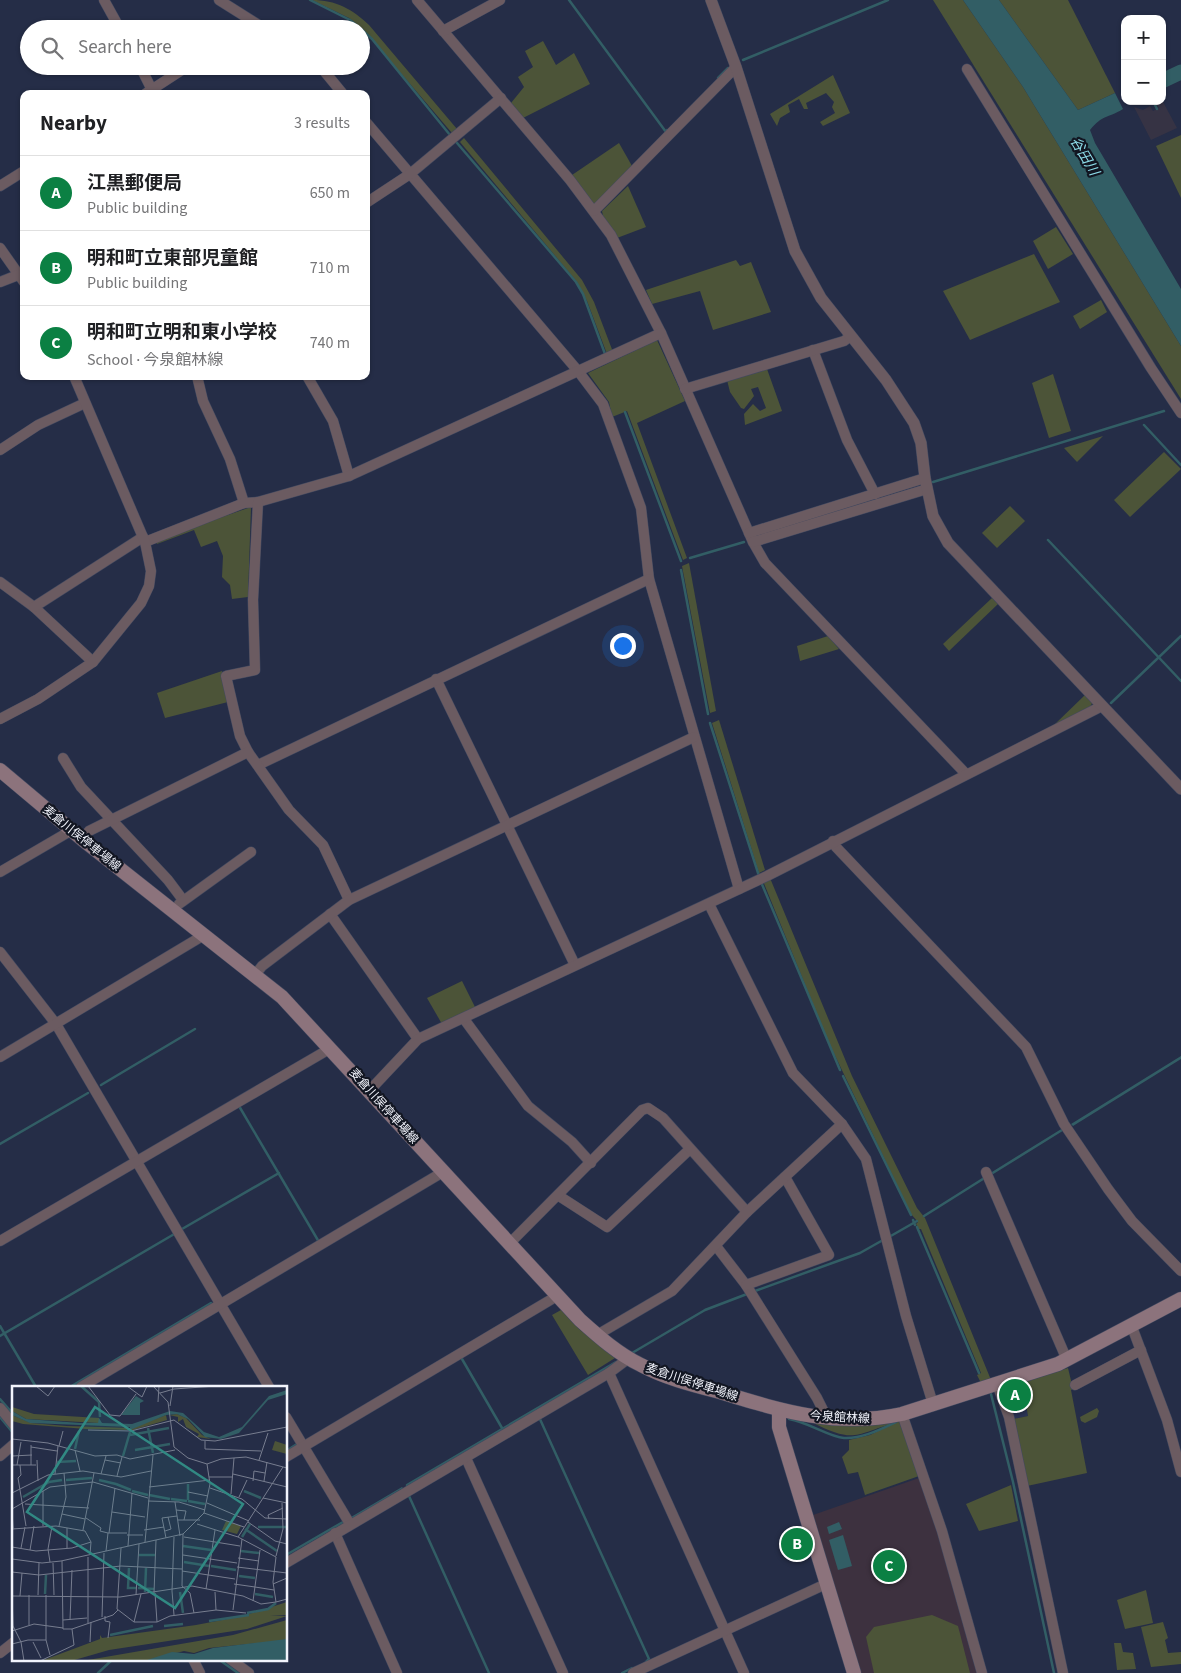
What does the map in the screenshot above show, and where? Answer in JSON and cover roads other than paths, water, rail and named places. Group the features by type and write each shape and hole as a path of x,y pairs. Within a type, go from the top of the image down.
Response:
{"main road":[{"name":"麦倉川俣停車場線","path":"0,770 289,1003 557,1296 597,1335 629,1358 672,1378 779,1410"},
{"name":"今泉館林線","path":"779,1410 827,1418 864,1420 902,1414 1067,1360 1132,1327 1181,1299"},
{"path":"779,1410 779,1427 854,1673"}],"street":[{"path":"104,0 115,20"},
{"path":"219,0 250,20"},
{"path":"417,0 594,211 614,241 661,333 751,538 765,563 966,774"},
{"path":"443,31 500,0"},
{"path":"711,0 736,67 794,251 810,282 886,380 914,423 921,443 926,484 933,516 948,543 1181,789"},
{"path":"594,211 736,67"},
{"path":"967,69 1181,413"},
{"path":"143,75 149,90"},
{"path":"153,90 175,75"},
{"path":"327,75 340,90"},
{"path":"370,200 410,174 500,98"},
{"path":"370,127 604,404 641,508 649,579 739,889"},
{"path":"0,186 20,174"},
{"path":"0,248 20,277"},
{"path":"0,282 20,278"},
{"path":"34,607 144,540 244,503 258,502 349,476 661,333"},
{"path":"685,389 813,350 851,336"},
{"path":"813,350 847,440 875,494"},
{"path":"0,719 38,699 93,662 141,603 148,586 151,571 144,540 76,380"},
{"path":"198,380 203,400 230,459 244,503"},
{"path":"309,380 333,421 349,476"},
{"path":"0,450 38,425 85,403"},
{"path":"751,538 875,494 926,484"},
{"path":"751,538 926,484"},
{"path":"258,502 253,600 255,670 226,676 240,736 248,752 289,810 323,845 349,900"},
{"path":"258,765 649,579"},
{"path":"0,582 34,607 93,662"},
{"path":"436,679 575,965"},
{"path":"370,1090 418,1039 709,904 1102,706"},
{"path":"255,975 262,966 349,900 694,737"},
{"path":"0,872 77,834 89,831 112,820 248,752"},
{"path":"63,758 81,787 168,880 182,900"},
{"path":"833,841 1026,1047 1064,1124 1108,1189 1132,1221 1181,1270"},
{"path":"174,911 182,900 251,852"},
{"path":"709,904 793,1073 854,1138 870,1170 906,1316 934,1404"},
{"path":"330,914 418,1039"},
{"path":"0,1057 204,935"},
{"path":"0,952 56,1024 268,1386"},
{"path":"464,1019 528,1106 572,1142 592,1163"},
{"path":"0,1241 331,1048"},
{"path":"510,1244 592,1163 642,1110 648,1108 663,1118 747,1212"},
{"path":"597,1335 672,1291 747,1212 842,1124"},
{"path":"558,1196 607,1227 690,1149"},
{"path":"83,1386 443,1172"},
{"path":"986,1172 1067,1360"},
{"path":"746,1285 829,1255 784,1178"},
{"path":"716,1246 746,1285 817,1398 827,1418"},
{"path":"288,1455 557,1296"},
{"path":"1132,1327 1167,1420 1181,1472"},
{"path":"1075,1385 1141,1350"},
{"path":"288,1562 609,1373 629,1358"},
{"path":"609,1373 744,1673"},
{"path":"997,1384 1008,1412 1063,1673"},
{"path":"0,1408 12,1423"},
{"path":"902,1414 942,1531 982,1673"},
{"path":"288,1421 350,1524"},
{"path":"0,1456 12,1446"},
{"path":"466,1458 563,1673"},
{"path":"335,1533 397,1673"},
{"path":"633,1673 828,1583"},
{"path":"0,1653 12,1644"},
{"path":"194,1660 200,1673"},
{"path":"231,1660 249,1673"}],"water":[{"name":"谷田川","path":"963,0 999,0 1078,110 1115,93 1123,109 1102,119 1090,130 1095,143 1181,289 1181,346 1023,87"},
{"path":"1181,1056 1181,1059 1073,1126 1071,1124"},
{"path":"403,1488 352,1519 351,1517"},
{"path":"839,1522 842,1529 829,1534 827,1527"},
{"path":"843,1535 852,1566 838,1570 829,1540"}],"waterway":[{"path":"310,0 350,20"},
{"path":"569,0 666,132 667,130"},
{"path":"743,60 888,0"},
{"path":"370,37 450,135"},
{"path":"718,78 728,68"},
{"path":"1166,79 1181,72"},
{"path":"1155,105 1157,109"},
{"path":"457,143 576,282 583,294 605,354"},
{"path":"933,482 1164,411"},
{"path":"625,412 681,561"},
{"path":"1144,425 1181,465"},
{"path":"1048,540 1181,681"},
{"path":"690,558 744,542"},
{"path":"681,570 708,714"},
{"path":"1111,703 1181,636"},
{"path":"710,723 759,876"},
{"path":"761,882 840,1070"},
{"path":"101,1085 195,1029"},
{"path":"843,1076 911,1215"},
{"path":"0,1144 88,1093"},
{"path":"239,1106 319,1242"},
{"path":"991,1174 1062,1130"},
{"path":"182,1229 279,1173"},
{"path":"924,1216 986,1177"},
{"path":"913,1220 915,1225"},
{"path":"889,1237 917,1221"},
{"path":"917,1227 979,1373"},
{"path":"0,1336 176,1233"},
{"path":"755,1291 860,1253 883,1240"},
{"path":"632,1353 705,1310 747,1294"},
{"path":"72,1386 211,1303"},
{"path":"0,1326 35,1386"},
{"path":"462,1359 502,1428"},
{"path":"407,1485 616,1362"},
{"path":"991,1394 1013,1482 1054,1673"},
{"path":"0,1399 12,1413"},
{"path":"0,1417 12,1432"},
{"path":"539,1417 649,1659 646,1662"},
{"path":"789,1419 844,1438 864,1435 896,1422"},
{"path":"288,1450 297,1444"},
{"path":"409,1496 489,1673"},
{"path":"288,1554 343,1522"},
{"path":"98,1673 112,1660"},
{"path":"219,1660 238,1673"},
{"path":"622,1673 632,1668"}],"place":[{"name":"江黒郵便局","path":"1015,1395"},
{"name":"明和町立東部児童館","path":"797,1544"},
{"name":"明和町立明和東小学校","path":"889,1566"}]}
